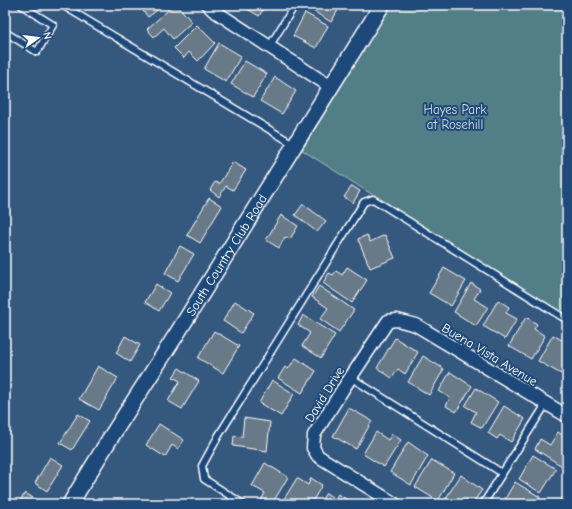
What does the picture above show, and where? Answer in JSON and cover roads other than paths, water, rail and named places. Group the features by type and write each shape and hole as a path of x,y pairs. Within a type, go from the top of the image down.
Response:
{"street":[{"name":"South Country Club Road","path":"70,504 382,5"},
{"path":"213,7 269,47 331,87"},
{"name":"David Drive","path":"395,504 318,456 313,448 314,436 350,377 388,321 397,320"},
{"name":"Buena Vista Avenue","path":"397,320 416,325 567,416"}],"lane":[{"path":"5,32 37,52 53,25 21,5"},
{"path":"269,47 295,5"},
{"path":"66,6 295,145"},
{"path":"243,504 204,479 202,466 219,436 364,202 373,199 567,320"},
{"path":"350,377 502,473"},
{"path":"483,504 546,404"}],"park label":[{"name":"Hayes Park at Rosehill","path":"455,116"}]}
